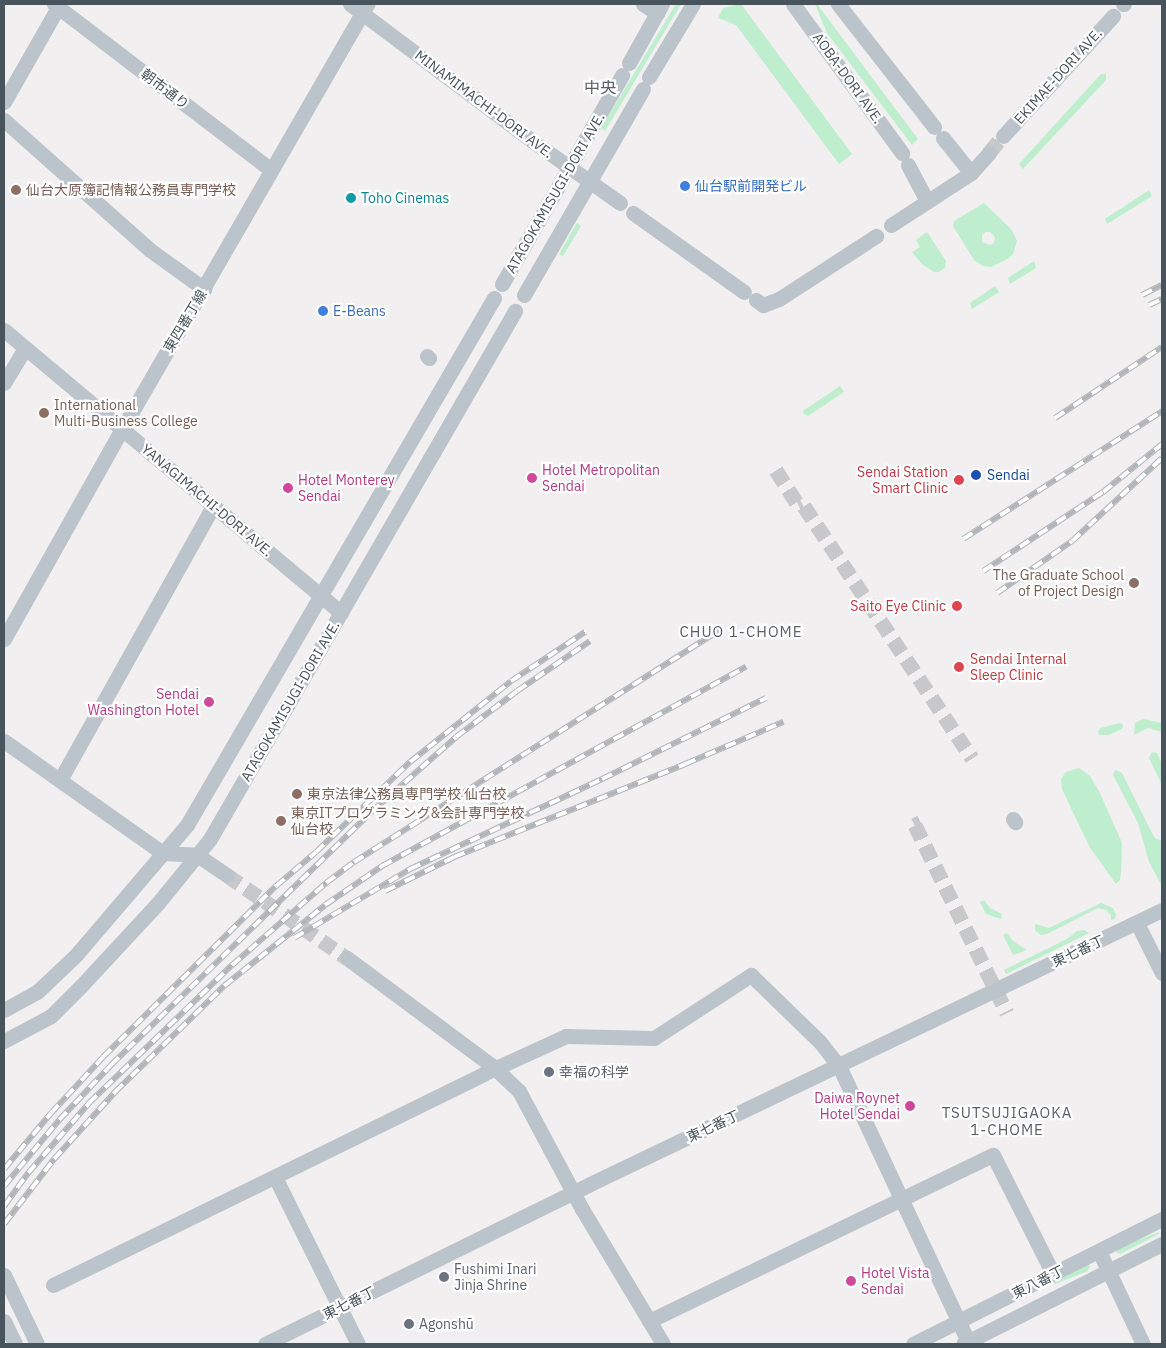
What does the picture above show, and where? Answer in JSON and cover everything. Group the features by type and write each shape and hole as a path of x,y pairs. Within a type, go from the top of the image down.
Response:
{"street":[{"path":"643,4 659,8"},
{"name":"ATAGOKAMISUGI-DORI AVE.","path":"524,295 692,4"},
{"name":"AOBA-DORI AVE.","path":"792,4 905,159 927,201"},
{"path":"838,4 971,173"},
{"path":"4,102 57,5"},
{"name":"朝市通り","path":"57,5 271,170"},
{"name":"東四番丁線","path":"4,639 122,429 204,289 360,7"},
{"name":"MINAMIMACHI-DORI AVE.","path":"360,7 570,168 620,203"},
{"name":"ATAGOKAMISUGI-DORI AVE.","path":"502,284 570,168 659,8"},
{"name":"EKIMAE-DORI AVE.","path":"1004,136 1113,16"},
{"path":"4,120 150,250 204,289"},
{"path":"891,225 971,173 989,152"},
{"path":"633,213 762,305 780,299 876,236"},
{"name":"ATAGOKAMISUGI-DORI AVE.","path":"4,1010 37,992 76,955 187,825 494,298"},
{"name":"ATAGOKAMISUGI-DORI AVE.","path":"4,1041 50,1016 57,1010 158,903 210,839 515,311"},
{"name":"YANAGIMACHI-DORI AVE.","path":"4,330 341,613"},
{"path":"4,383 25,348"},
{"path":"60,780 213,506"},
{"path":"4,741 163,853 197,855 227,875"},
{"name":"東七番丁","path":"265,1344 574,1192 1161,913"},
{"path":"1137,923 1162,973"},
{"path":"348,958 495,1068 519,1091 574,1192 663,1344"},
{"path":"53,1285 495,1068 566,1036 654,1038 751,975 820,1042 839,1066 959,1321 967,1343"},
{"path":"649,1321 993,1155 1053,1274"},
{"path":"275,1177 358,1344"},
{"name":"東八番丁","path":"913,1344 1162,1219"},
{"name":"東八番丁","path":"967,1343 1162,1244"},
{"path":"1099,1251 1143,1344"},
{"path":"4,1275 37,1344"},
{"path":"4,1321 15,1344"}],"green space":[{"path":"676,4 681,4 605,131 601,128"},
{"path":"741,4 852,154 839,164 736,25 718,18 723,8"},
{"path":"815,4 817,4 918,139 912,145 827,33"},
{"path":"1101,74 1106,74 1106,80 1023,169 1019,164"},
{"path":"1149,190 1152,196 1107,224 1105,219"},
{"path":"984,203 1012,230 1017,241 1013,254 991,267 983,266 974,260 953,226 954,221","holes":["990,232 995,237 994,243 990,245 982,242 982,235"]},
{"path":"577,223 581,226 563,256 559,254"},
{"path":"927,232 946,261 945,268 939,272 934,272 922,264 912,252 920,247 916,240"},
{"path":"1034,261 1036,268 1010,284 1008,278"},
{"path":"995,286 999,292 972,309 970,303"},
{"path":"840,386 844,392 808,416 803,413 803,411"},
{"path":"1143,719 1162,723 1162,732 1148,728 1134,735 1135,723"},
{"path":"1120,723 1123,725 1122,729 1109,735 1099,735 1098,731 1101,728"},
{"path":"1152,752 1157,753 1162,764 1162,785 1149,758"},
{"path":"1079,768 1090,776 1100,793 1122,843 1120,880 1116,884 1089,846 1062,789 1061,779 1066,772"},
{"path":"1115,770 1122,773 1155,838 1162,841 1162,886 1149,862 1138,823 1113,775"},
{"path":"984,900 990,908 1002,914 1001,919 986,914 980,902"},
{"path":"1101,903 1113,908 1116,914 1115,919 1111,920 1111,915 1106,910 1098,908 1047,934 1041,935 1035,930 1035,924 1049,928"},
{"path":"1084,930 1089,933 1006,974 1004,970 1067,939 1077,931"},
{"path":"1007,933 1013,941 1027,950 1013,955 1003,935"},
{"path":"1159,1232 1159,1234 1120,1254 1116,1252 1118,1248"},
{"path":"1085,1264 1090,1266 1088,1271 1055,1284 1053,1282"}],"tunnel":[{"path":"989,153 1003,136"},
{"path":"776,470 800,508 804,506 972,758"},
{"path":"921,822 915,825 1007,1013"},
{"path":"227,875 347,958"}],"railway":[{"path":"1142,295 1162,285"},
{"path":"1149,305 1162,299"},
{"path":"1055,418 1162,347"},
{"path":"963,539 1162,411"},
{"path":"983,571 1103,492 1162,444"},
{"path":"997,593 1072,541 1162,458"},
{"path":"4,1206 28,1173 89,1103 232,965 326,883 354,862 721,629"},
{"path":"4,1169 51,1113 103,1057 276,886 316,852 410,762 511,681 585,632"},
{"path":"4,1186 59,1120 111,1065 371,812 456,737 517,691 590,641"},
{"path":"4,1224 54,1159 115,1092 224,986 325,905 382,866 746,667"},
{"path":"294,938 410,869 602,779 766,698"},
{"path":"385,891 454,857 685,764 783,722"}],"place":[{"name":"仙台駅前開発ビル","path":"685,186"},
{"name":"仙台大原簿記情報公務員専門学校","path":"16,190"},
{"name":"Toho Cinemas","path":"351,198"},
{"name":"E-Beans","path":"323,311"},
{"name":"International Multi-Business College","path":"44,413"},
{"name":"Sendai","path":"976,475"},
{"name":"Hotel Metropolitan Sendai","path":"532,478"},
{"name":"Sendai Station Smart Clinic","path":"959,480"},
{"name":"Hotel Monterey Sendai","path":"288,488"},
{"name":"The Graduate School of Project Design","path":"1134,583"},
{"name":"Saito Eye Clinic","path":"957,606"},
{"name":"Sendai Internal Sleep Clinic","path":"959,667"},
{"name":"Sendai Washington Hotel","path":"209,702"},
{"name":"東京法律公務員専門学校 仙台校","path":"297,794"},
{"name":"東京ITプログラミング&会計専門学校 仙台校","path":"281,821"},
{"name":"幸福の科学","path":"549,1072"},
{"name":"Daiwa Roynet Hotel Sendai","path":"910,1106"},
{"name":"Fushimi Inari Jinja Shrine","path":"444,1277"},
{"name":"Hotel Vista Sendai","path":"851,1281"},
{"name":"Agonshū","path":"409,1324"}],"district":[{"name":"中央","path":"600,87"},
{"name":"CHUO 1-CHOME","path":"741,632"},
{"name":"TSUTSUJIGAOKA 1-CHOME","path":"1007,1120"}]}
